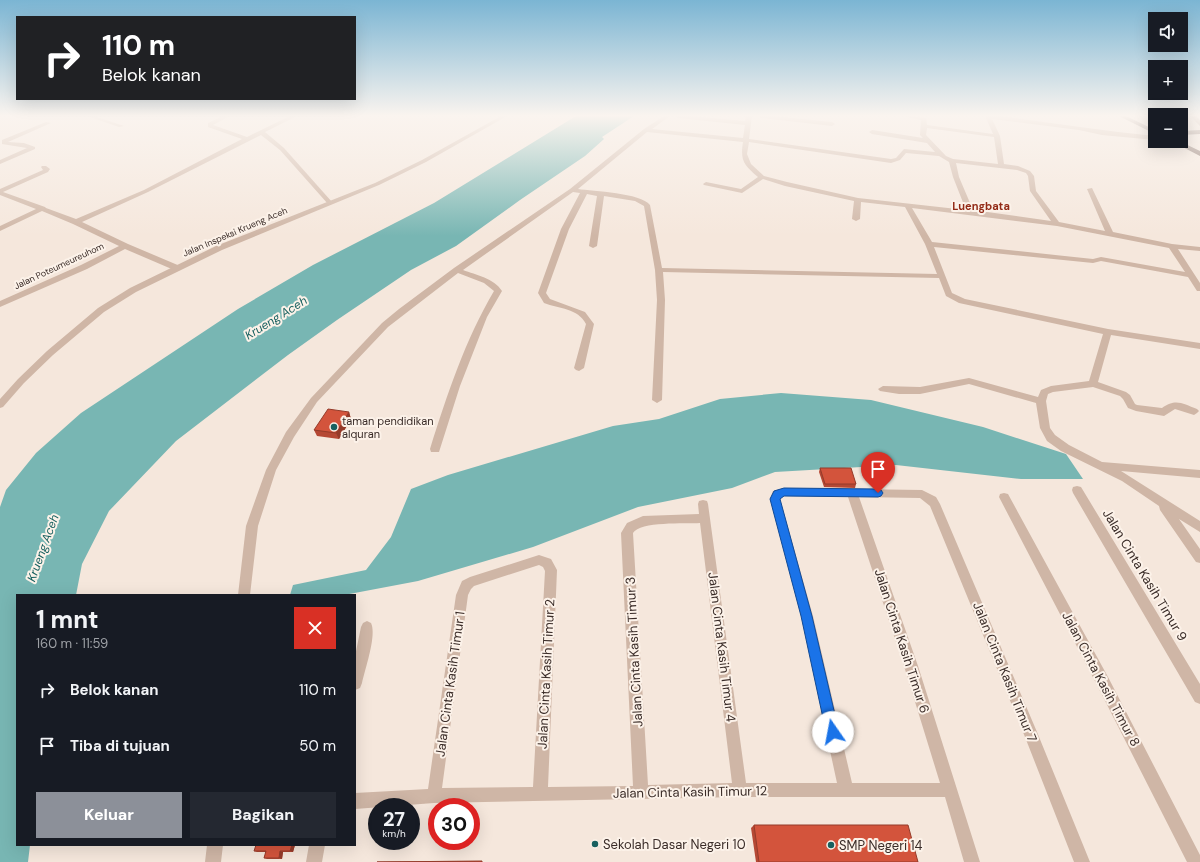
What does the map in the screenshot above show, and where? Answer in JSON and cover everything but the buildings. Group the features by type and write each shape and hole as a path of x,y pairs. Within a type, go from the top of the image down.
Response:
{"street":[{"path":"0,162 14,156"},
{"path":"76,222 146,191 214,156"},
{"path":"288,156 330,203"},
{"name":"Jalan Inspeksi Krueng Aceh","path":"0,405 40,362 101,310 133,290 226,245 356,194 432,156"},
{"path":"244,594 252,526 271,470 290,435 314,400 385,325 457,270 572,190 614,156"},
{"path":"745,156 748,165 762,177 811,191 858,200 970,212 1057,224 1172,246 1200,249"},
{"path":"858,156 891,161 898,159 900,156"},
{"path":"944,156 952,161 1018,168 1028,172 1031,176 1033,191 1057,224"},
{"path":"1000,156 1001,166"},
{"path":"952,161 956,177 970,212"},
{"path":"0,192 43,173 46,171 44,167"},
{"path":"706,184 742,191 762,177"},
{"path":"1090,189 1110,234"},
{"path":"572,190 637,199 645,203 659,270 661,300 657,400"},
{"path":"579,368 590,324 588,317 579,310 547,301 542,292 565,228 584,191"},
{"path":"0,192 76,222 125,246 177,268"},
{"path":"593,246 602,194"},
{"path":"856,219 858,200"},
{"path":"908,206 929,244 949,294 962,301 1108,332 1200,346"},
{"path":"0,229 43,208"},
{"path":"929,244 1093,261 1101,259 1191,275"},
{"name":"Jalan Poteumeureuhom","path":"0,304 84,267 125,246"},
{"path":"1172,246 1200,289"},
{"path":"435,449 458,379 483,317 498,291 495,285 457,270"},
{"path":"659,270 942,276"},
{"path":"1093,384 1108,332"},
{"path":"883,390 925,390 959,381 969,381 1041,401"},
{"path":"1194,411 1175,405 1162,412 1136,408 1132,406 1127,397 1123,394 1093,384 1047,390 1044,392 1041,401 1045,428 1051,438 1065,448 1126,478 1160,502 1200,527"},
{"path":"1100,465 1200,474"},
{"name":"Jalan Cinta Kasih Timur 9","path":"1077,490 1200,697"},
{"path":"846,790 807,616 775,499 777,494 784,492 852,493"},
{"name":"Jalan Cinta Kasih Timur 7","path":"852,493 916,493 927,496 936,504 1082,862"},
{"name":"Jalan Cinta Kasih Timur 6","path":"852,493 911,666 950,790"},
{"name":"Jalan Cinta Kasih Timur 8","path":"1004,497 1104,682 1195,862"},
{"path":"1160,502 1200,558"},
{"name":"Jalan Cinta Kasih Timur 4","path":"703,504 740,790"},
{"name":"Jalan Cinta Kasih Timur 3","path":"641,793 636,672 626,540 627,533 631,526 643,521 706,518"},
{"name":"Jalan Cinta Kasih Timur 2","path":"477,579 539,560 547,563 551,570 540,795"},
{"name":"Jalan Cinta Kasih Timur 1","path":"434,796 462,595 466,585 477,579"},
{"path":"356,678 364,646 366,627"},
{"name":"Jalan Cinta Kasih Timur 12","path":"356,801 434,796 740,790 950,790"},
{"path":"950,790 972,862"},
{"path":"213,862 215,846"},
{"path":"314,862 317,846"}],"water":[{"name":"Krueng Aceh","path":"510,156 585,156 456,246 411,270 337,320 288,355 176,441 109,511 82,564 76,594 16,594 16,846 30,846 28,862 0,862 0,507 6,490 36,453 81,413 238,309 313,265 434,203"},
{"path":"781,393 871,400 983,427 1066,454 1083,479 1021,479 896,465 775,472 732,488 638,507 533,547 418,581 349,594 290,594 293,585 366,570 391,537 411,489 448,475 613,426 659,419 720,399"}],"place":[{"name":"taman pendidikan alquran","path":"334,427"},
{"name":"Sekolah Dasar Negeri 10","path":"595,844"},
{"name":"SMP Negeri 14","path":"831,845"}],"district":[{"name":"Luengbata","path":"981,206"}],"route":[{"path":"833,732 807,616 775,499 777,494 780,492 878,493"}]}
